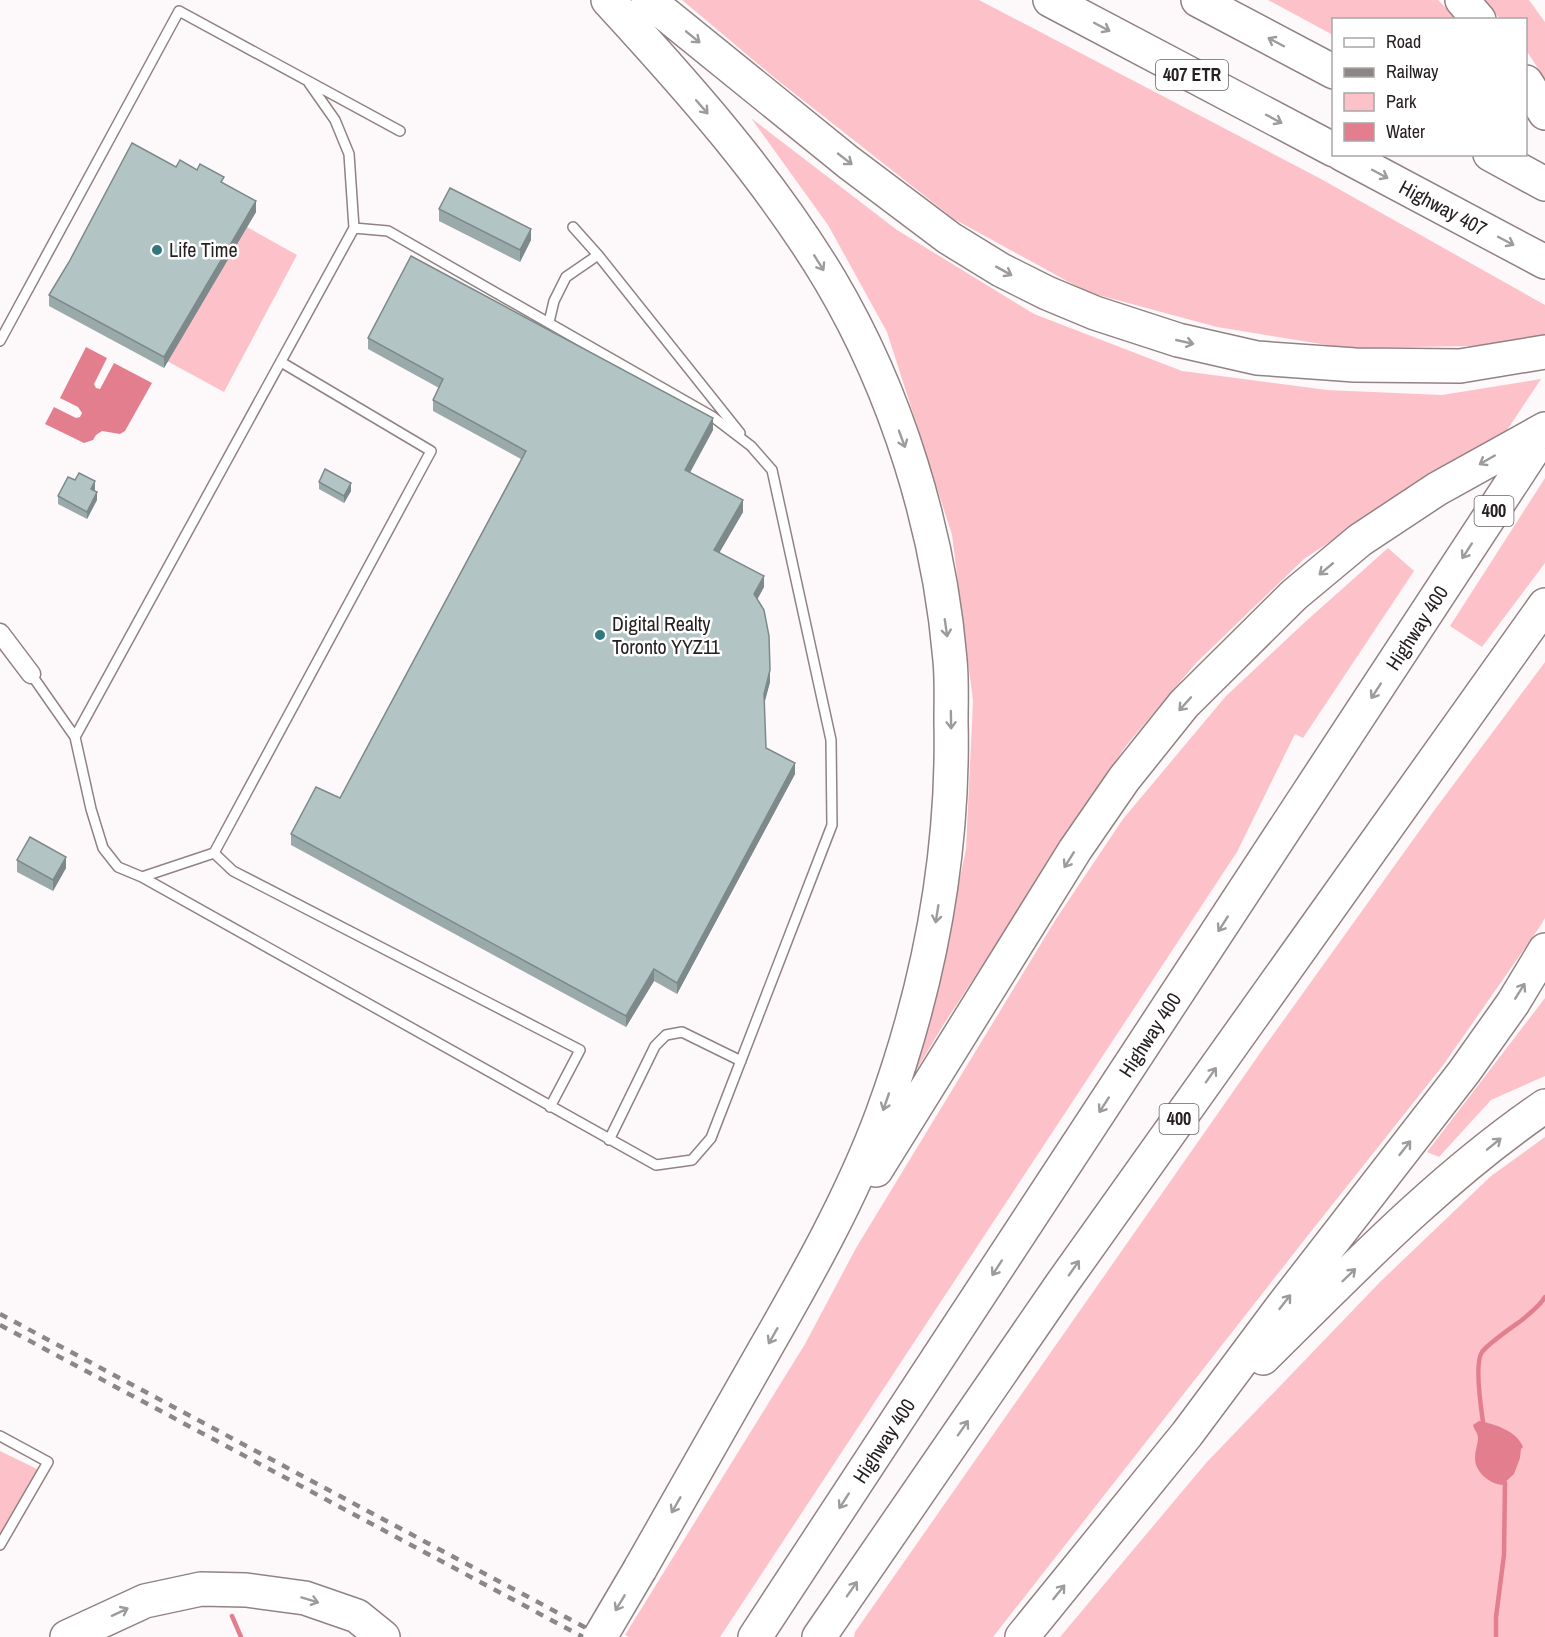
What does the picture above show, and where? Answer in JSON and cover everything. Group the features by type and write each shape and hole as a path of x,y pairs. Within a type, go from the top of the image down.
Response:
{"highway":[{"path":"600,1637 801,1285 843,1203 881,1118 907,1040 930,958 945,864 952,768 951,662 937,566 911,462 875,368 831,282 807,243 724,132 608,0"},
{"path":"648,0 848,162 950,238 1001,270 1095,313 1178,340 1257,358 1355,365 1460,366 1545,352"},
{"name":"407 ETR","path":"1050,0 1332,149"},
{"path":"1198,0 1332,71"},
{"path":"1462,0 1477,18"},
{"path":"1527,84 1545,112"},
{"name":"Highway 407","path":"1346,156 1545,262"},
{"path":"1494,156 1545,183"},
{"path":"801,1285 912,1114 1075,850 1124,779 1184,704 1294,595 1360,540 1437,489 1545,430"},
{"name":"Highway 400","path":"755,1637 1545,430"},
{"name":"400","path":"819,1637 1061,1285 1545,605"},
{"path":"1022,1637 1187,1434 1281,1308 1464,1072 1513,1003 1545,950"},
{"path":"1187,1434 1394,1230 1515,1126 1545,1106"},
{"path":"67,1637 145,1601 201,1589 246,1590 305,1598 357,1616 383,1637"}],"street":[{"path":"0,633 32,674"}],"lane":[{"path":"0,341 179,11 400,131"},
{"path":"75,737 354,228 349,154 335,120 307,81"},
{"path":"32,674 75,737 91,809 103,848 118,867 142,877 656,1165 692,1160 711,1138 832,825 831,740 772,470 573,227"},
{"path":"354,228 388,231 713,417 751,446"},
{"path":"549,322 554,301 567,277 598,255"},
{"path":"142,877 214,853 431,451 281,362"},
{"path":"214,853 233,871 580,1050 550,1107"},
{"path":"609,1140 655,1046 666,1035 682,1032 741,1061"},
{"path":"0,1436 48,1462 0,1545"}],"green space":[{"path":"682,0 979,0 1321,179 1545,305 1545,338 1472,346 1346,348 1217,327 1087,292 954,219 776,79"},
{"path":"1268,0 1438,0 1456,18 1332,18 1332,34"},
{"path":"1484,0 1529,0 1545,22 1545,79 1527,52 1527,18 1499,18"},
{"path":"751,118 897,230 1034,314 1182,371 1327,390 1442,395 1541,379 1505,433 1432,474 1304,559 1196,663 1125,747 942,1027 898,1101 938,983 966,849 973,701 952,535 887,332 828,225"},
{"path":"247,227 297,255 224,392 167,361"},
{"path":"1545,478 1545,563 1482,647 1450,626"},
{"path":"1388,548 1414,571 1303,738 1295,734 1237,852 720,1637 629,1637 625,1635 805,1344 856,1248 1056,919 1123,819 1226,696"},
{"path":"1545,662 1545,918 1444,1064 993,1637 854,1637 855,1632 1265,1046 1433,812"},
{"path":"1545,998 1545,1076 1491,1100 1439,1157 1427,1152"},
{"path":"1545,1137 1545,1637 1060,1637 1206,1463 1381,1281 1491,1176"},
{"path":"0,1451 39,1470 0,1548"}],"water":[{"path":"86,347 107,358 94,384 96,388 100,389 114,363 152,383 125,431 120,434 102,431 93,440 84,443 45,424 54,407 76,418 80,417 82,413 78,407 60,398"},
{"path":"1479,1421 1498,1426 1511,1433 1523,1447 1514,1474 1502,1485 1487,1479 1475,1462 1478,1438 1473,1425"}],"building":[{"name":"Life Time","path":"132,143 176,167 180,160 197,170 200,164 224,177 221,182 256,201 164,357 49,295"},
{"path":"450,188 531,229 520,250 439,209"},
{"name":"Digital Realty Toronto YYZ11","path":"411,256 713,418 685,470 743,500 714,550 764,576 754,594 764,610 769,636 770,670 764,694 766,748 795,763 677,983 654,969 626,1016 291,834 316,787 340,798 526,451 433,400 443,379 368,338"},
{"path":"325,469 351,483 344,496 319,482"},
{"path":"79,473 95,481 91,489 97,492 87,512 58,496 68,477 75,480"},
{"path":"30,837 66,857 53,880 17,860"}],"waterway":[{"path":"1483,1422 1478,1375 1482,1352 1535,1309 1545,1297"},
{"path":"1496,1637 1496,1617 1504,1555 1505,1483"},
{"path":"232,1616 241,1637"}],"railway":[{"path":"0,1314 603,1637"},
{"path":"0,1325 583,1637"}],"place":[{"name":"Life Time","path":"157,250"},
{"name":"Digital Realty Toronto YYZ11","path":"600,635"}]}
